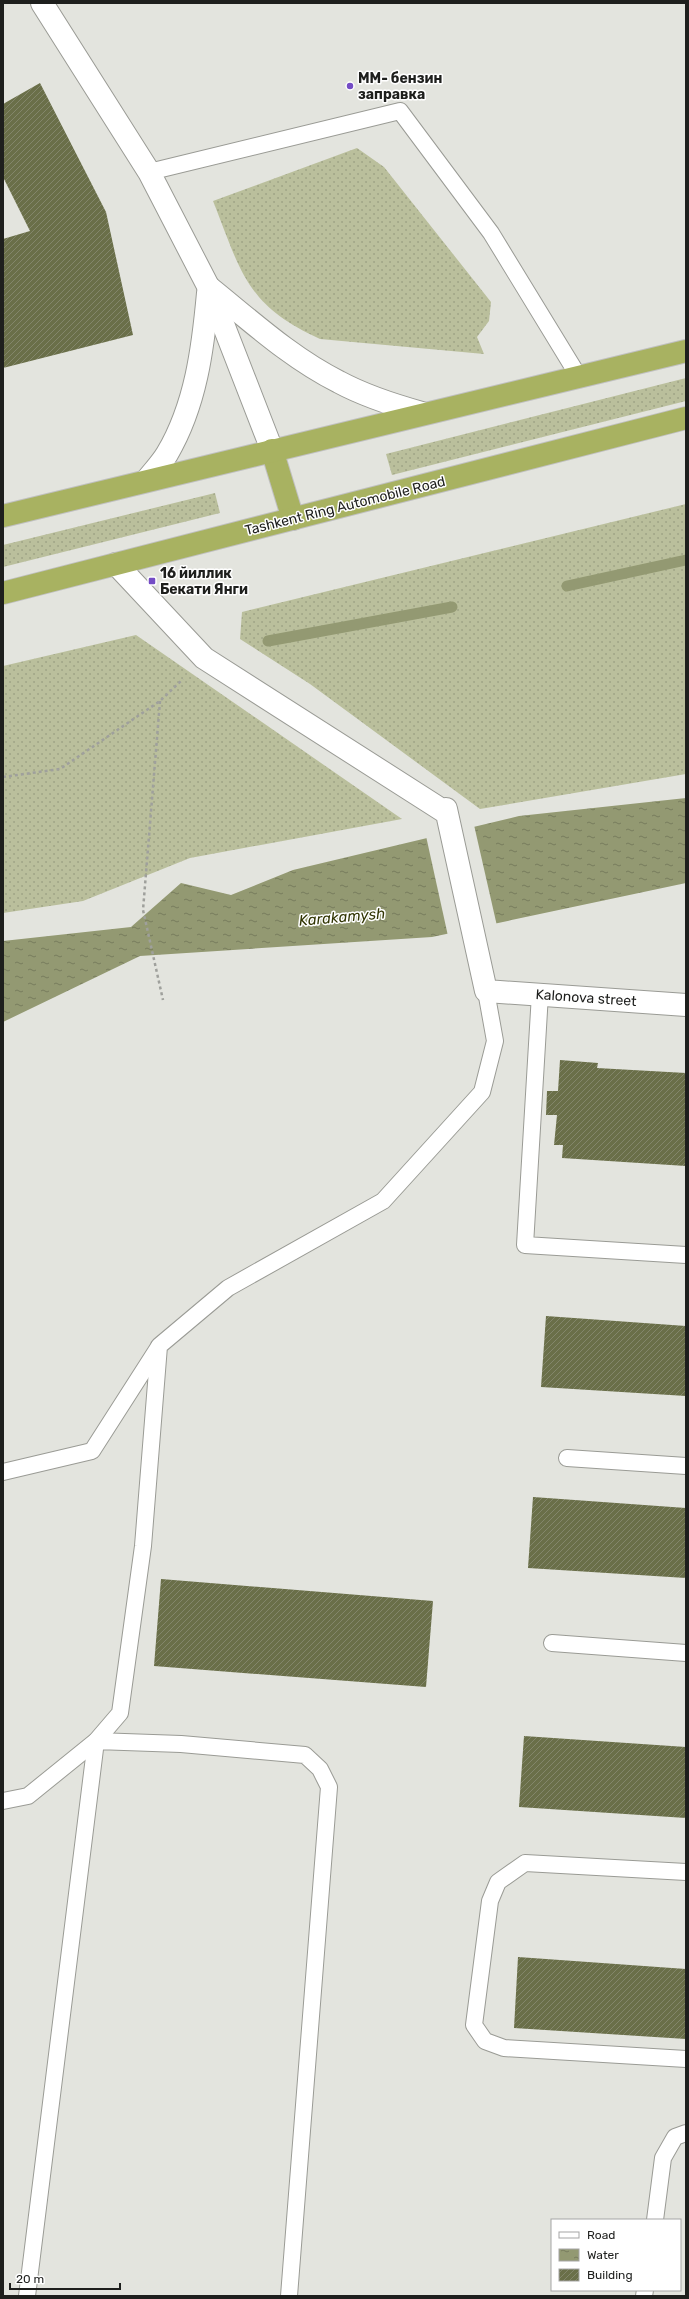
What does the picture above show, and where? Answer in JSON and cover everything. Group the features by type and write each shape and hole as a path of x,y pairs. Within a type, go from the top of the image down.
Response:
{"highway":[{"path":"3,516 422,413 686,351"},
{"name":"Tashkent Ring Automobile Road","path":"3,593 686,418"},
{"path":"272,450 292,519"}],"street":[{"path":"42,3 149,172 209,288 272,450"},
{"path":"209,288 287,350 332,378 364,394 422,413"},
{"path":"146,481 166,456 187,409 203,348 209,288"},
{"path":"116,564 204,658 445,812 446,809 484,981"},
{"name":"Kalonova street","path":"484,981 540,994 686,1005"}],"lane":[{"path":"149,172 400,111 490,233 579,377"},
{"path":"3,1472 92,1451 159,1346 228,1288 384,1201 482,1092 495,1040 484,981"},
{"path":"540,994 525,1245 686,1255"},
{"path":"3,1801 28,1796 96,1741 120,1713 143,1546 159,1346"},
{"path":"567,1458 686,1466"},
{"path":"552,1643 686,1653"},
{"path":"27,2296 96,1741"},
{"path":"96,1741 181,1744 305,1755 320,1769 329,1787 289,2296"},
{"path":"686,1872 525,1863 509,1874 498,1882 490,1901 474,2025 485,2041 504,2048 686,2059"},
{"path":"654,2219 663,2158 675,2137 686,2133"}],"path":[{"path":"3,777 60,769 160,701 204,658"},
{"path":"160,701 144,910 163,1000"}],"shaded area":[{"path":"357,148 384,167 491,302 489,321 477,337 484,354 320,339 295,326 276,313 261,299 249,284 239,266 213,201"},
{"path":"686,378 686,401 392,475 386,454"},
{"path":"215,493 220,513 3,567 3,545"},
{"path":"686,504 686,774 480,809 310,684 240,639 242,612"},
{"path":"136,635 402,819 190,858 83,901 3,913 3,666"}],"water":[{"name":"Karakamysh","path":"686,798 686,883 432,937 140,956 3,1022 3,941 131,927 181,883 231,895 293,870 519,816"}],"pier":[{"path":"474,825 497,926 448,936 426,836"}],"building":[{"path":"40,83 106,212 133,335 3,368 3,239 30,231 3,177 3,104"},
{"path":"560,1060 598,1063 597,1068 686,1073 686,1166 562,1158 563,1145 554,1145 557,1115 546,1115 547,1091 558,1091"},
{"path":"546,1316 686,1326 686,1396 541,1387"},
{"path":"533,1497 686,1508 686,1578 528,1568"},
{"path":"161,1579 433,1601 426,1687 154,1666"},
{"path":"524,1736 686,1747 686,1818 519,1807"},
{"path":"518,1957 686,1969 686,2039 514,2028"}],"waterway":[{"path":"567,586 686,560"},
{"path":"268,641 452,607"}],"place":[{"name":"ММ- бензин заправка","path":"350,86"},
{"name":"16 йиллик Бекати Янги","path":"152,581"}]}
